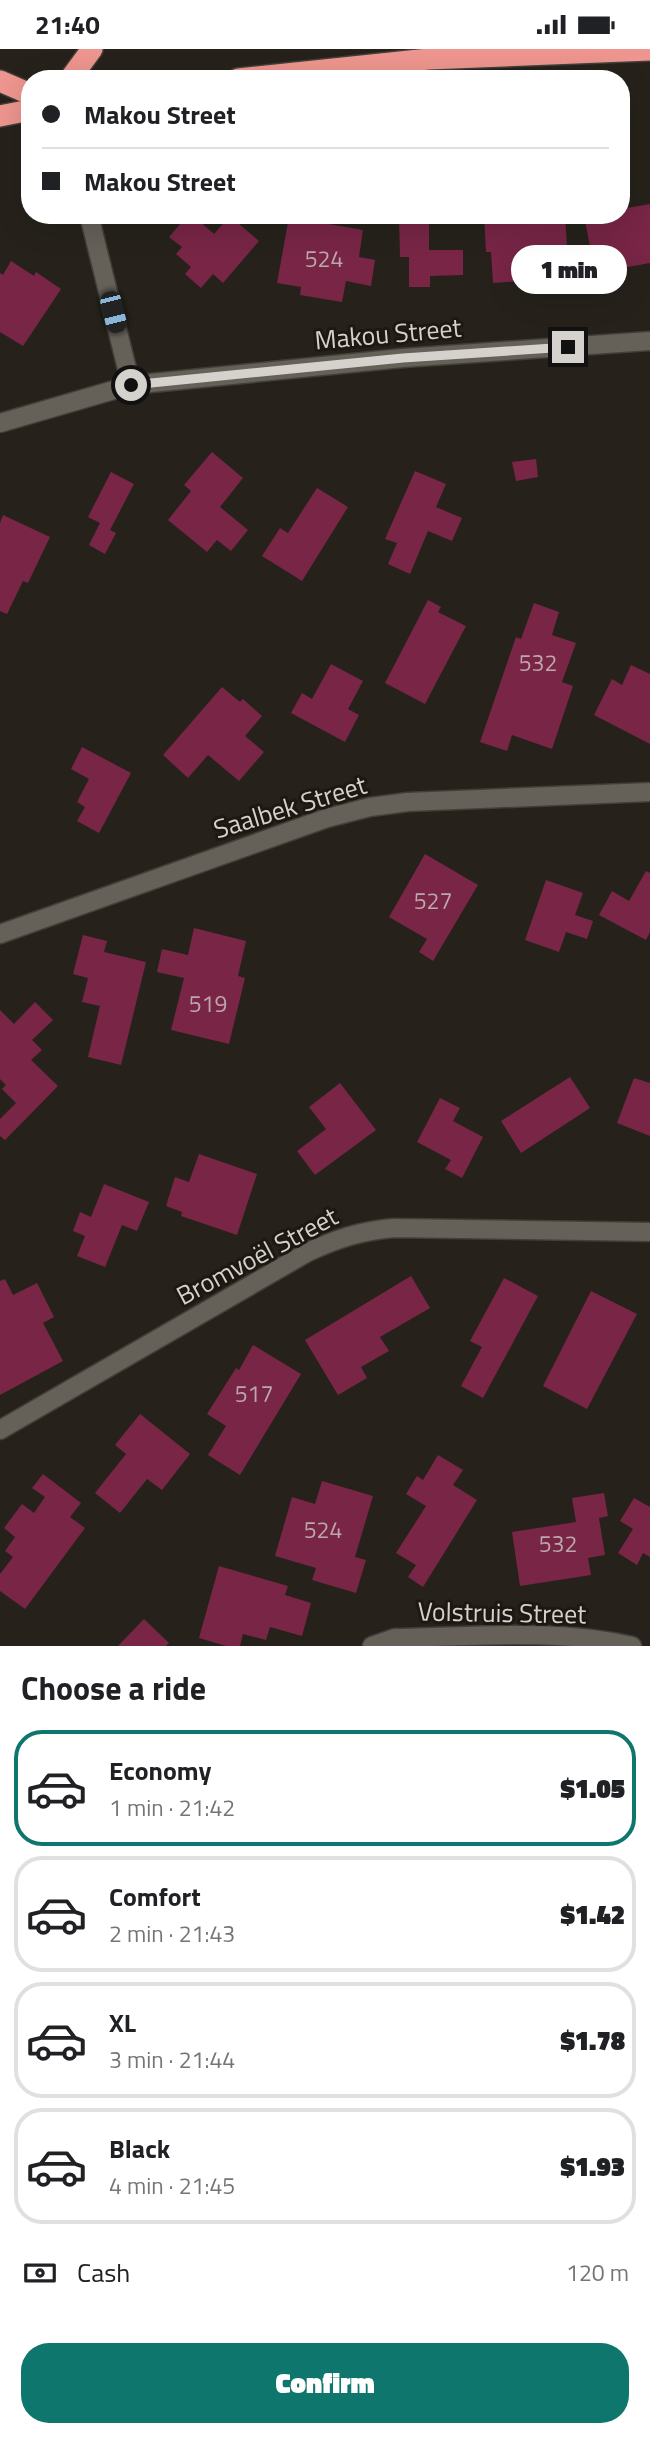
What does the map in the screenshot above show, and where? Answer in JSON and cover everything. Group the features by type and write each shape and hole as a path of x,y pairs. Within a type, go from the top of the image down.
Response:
{"highway":[{"path":"77,70 92,49"},
{"path":"324,70 428,59 650,50"},
{"path":"0,81 21,90"},
{"path":"0,116 21,112"}],"street":[{"path":"91,224 131,385"},
{"name":"Makou Street","path":"0,423 131,385 403,358 650,341"},
{"name":"Saalbek Street","path":"0,934 327,818 370,807 408,802 650,792"},
{"name":"Bromvoël Street","path":"0,1430 284,1266 343,1236 366,1230 394,1228 650,1232"},
{"name":"Volstruis Street","path":"372,1646 396,1638 546,1635 611,1641 632,1646"}],"building":[{"path":"650,204 650,263 595,273 586,224 630,224 630,207"},
{"path":"180,224 202,224 214,234 223,224 239,224 259,241 223,283 213,274 201,288 185,274 191,267 176,254 182,247 169,237"},
{"path":"288,224 329,224 363,230 359,257 375,260 371,286 346,281 342,302 300,295 301,287 277,283"},
{"path":"399,224 429,224 429,250 463,250 463,275 430,276 430,287 409,287 409,257 400,257"},
{"path":"484,224 566,224 567,247 532,250 534,280 493,283 491,252 486,252"},
{"path":"11,261 34,276 36,272 61,289 23,346 0,332 0,273 3,275"},
{"path":"212,452 243,478 220,507 248,530 231,551 217,540 207,552 168,520 191,491 184,485"},
{"path":"536,459 538,477 516,481 512,462"},
{"path":"415,471 446,484 436,507 462,518 452,541 428,531 410,574 388,564 397,543 385,539"},
{"path":"111,472 134,484 110,530 116,533 105,554 89,545 100,523 88,517"},
{"path":"317,488 348,507 302,581 262,556 280,528 288,533"},
{"path":"3,515 50,537 28,583 23,581 7,614 0,611 0,523"},
{"path":"428,600 441,607 438,612 466,626 425,704 385,683"},
{"path":"534,603 559,612 552,635 576,643 562,682 573,686 552,749 512,735 507,751 480,742 516,637 521,639"},
{"path":"331,664 363,681 348,709 359,715 345,742 291,713 302,693 312,699"},
{"path":"631,665 650,674 650,744 594,715 612,679 622,685"},
{"path":"222,687 240,702 243,699 262,716 245,736 264,752 239,781 208,755 188,778 163,755"},
{"path":"82,747 131,773 99,833 77,821 85,807 77,802 89,779 71,769"},
{"path":"425,854 478,885 433,961 419,952 427,939 389,917"},
{"path":"646,871 650,873 650,932 646,940 599,915 612,891 629,901"},
{"path":"546,880 583,893 575,915 593,921 587,939 566,932 559,952 525,940"},
{"path":"194,928 246,941 238,976 245,978 229,1044 171,1030 184,978 157,972 162,949 188,955"},
{"path":"83,935 107,941 104,952 146,962 121,1065 88,1057 100,1006 82,1002 88,978 73,974"},
{"path":"35,1002 53,1020 32,1040 42,1050 31,1060 58,1086 5,1140 0,1136 0,1119 16,1103 2,1089 6,1085 0,1079 0,1010 14,1024"},
{"path":"570,1077 590,1108 521,1153 501,1121"},
{"path":"634,1078 650,1083 650,1136 617,1123"},
{"path":"340,1083 376,1130 315,1175 297,1151 326,1129 309,1107"},
{"path":"440,1098 460,1108 453,1121 483,1137 462,1178 445,1169 451,1160 417,1142"},
{"path":"199,1154 257,1174 237,1235 181,1216 182,1212 166,1206 175,1177 189,1182"},
{"path":"104,1184 149,1202 137,1231 122,1225 105,1267 77,1256 85,1236 73,1231 80,1212 91,1217"},
{"path":"411,1276 430,1308 380,1337 389,1351 361,1367 367,1378 338,1395 305,1340"},
{"path":"504,1278 538,1296 483,1398 461,1386 482,1347 470,1341"},
{"path":"5,1279 13,1295 37,1283 54,1317 43,1323 63,1361 0,1395 0,1281"},
{"path":"591,1291 637,1314 587,1409 543,1386"},
{"path":"253,1345 301,1374 240,1475 208,1455 226,1426 207,1414 236,1368 239,1370"},
{"path":"140,1414 190,1454 162,1490 147,1479 120,1513 95,1493 126,1454 115,1445"},
{"path":"438,1455 463,1470 453,1485 477,1500 423,1587 408,1577 416,1565 396,1553 426,1506 406,1494 417,1476 423,1480"},
{"path":"43,1474 81,1503 70,1517 85,1528 25,1609 0,1591 0,1574 13,1557 5,1551 15,1537 4,1528 22,1504 34,1513 45,1497 32,1488"},
{"path":"322,1481 373,1496 355,1557 366,1560 356,1593 312,1580 316,1568 275,1556 292,1497 315,1504"},
{"path":"604,1493 608,1516 599,1518 605,1555 588,1558 591,1575 520,1586 512,1532 576,1522 572,1498"},
{"path":"634,1498 650,1507 650,1557 643,1553 637,1565 618,1553 633,1529 620,1521"},
{"path":"219,1566 288,1586 285,1595 311,1603 302,1636 270,1627 266,1640 243,1634 240,1646 226,1646 199,1638"},
{"path":"144,1619 169,1643 166,1646 118,1646"}],"route":[{"path":"131,385 403,358 568,347"}]}
